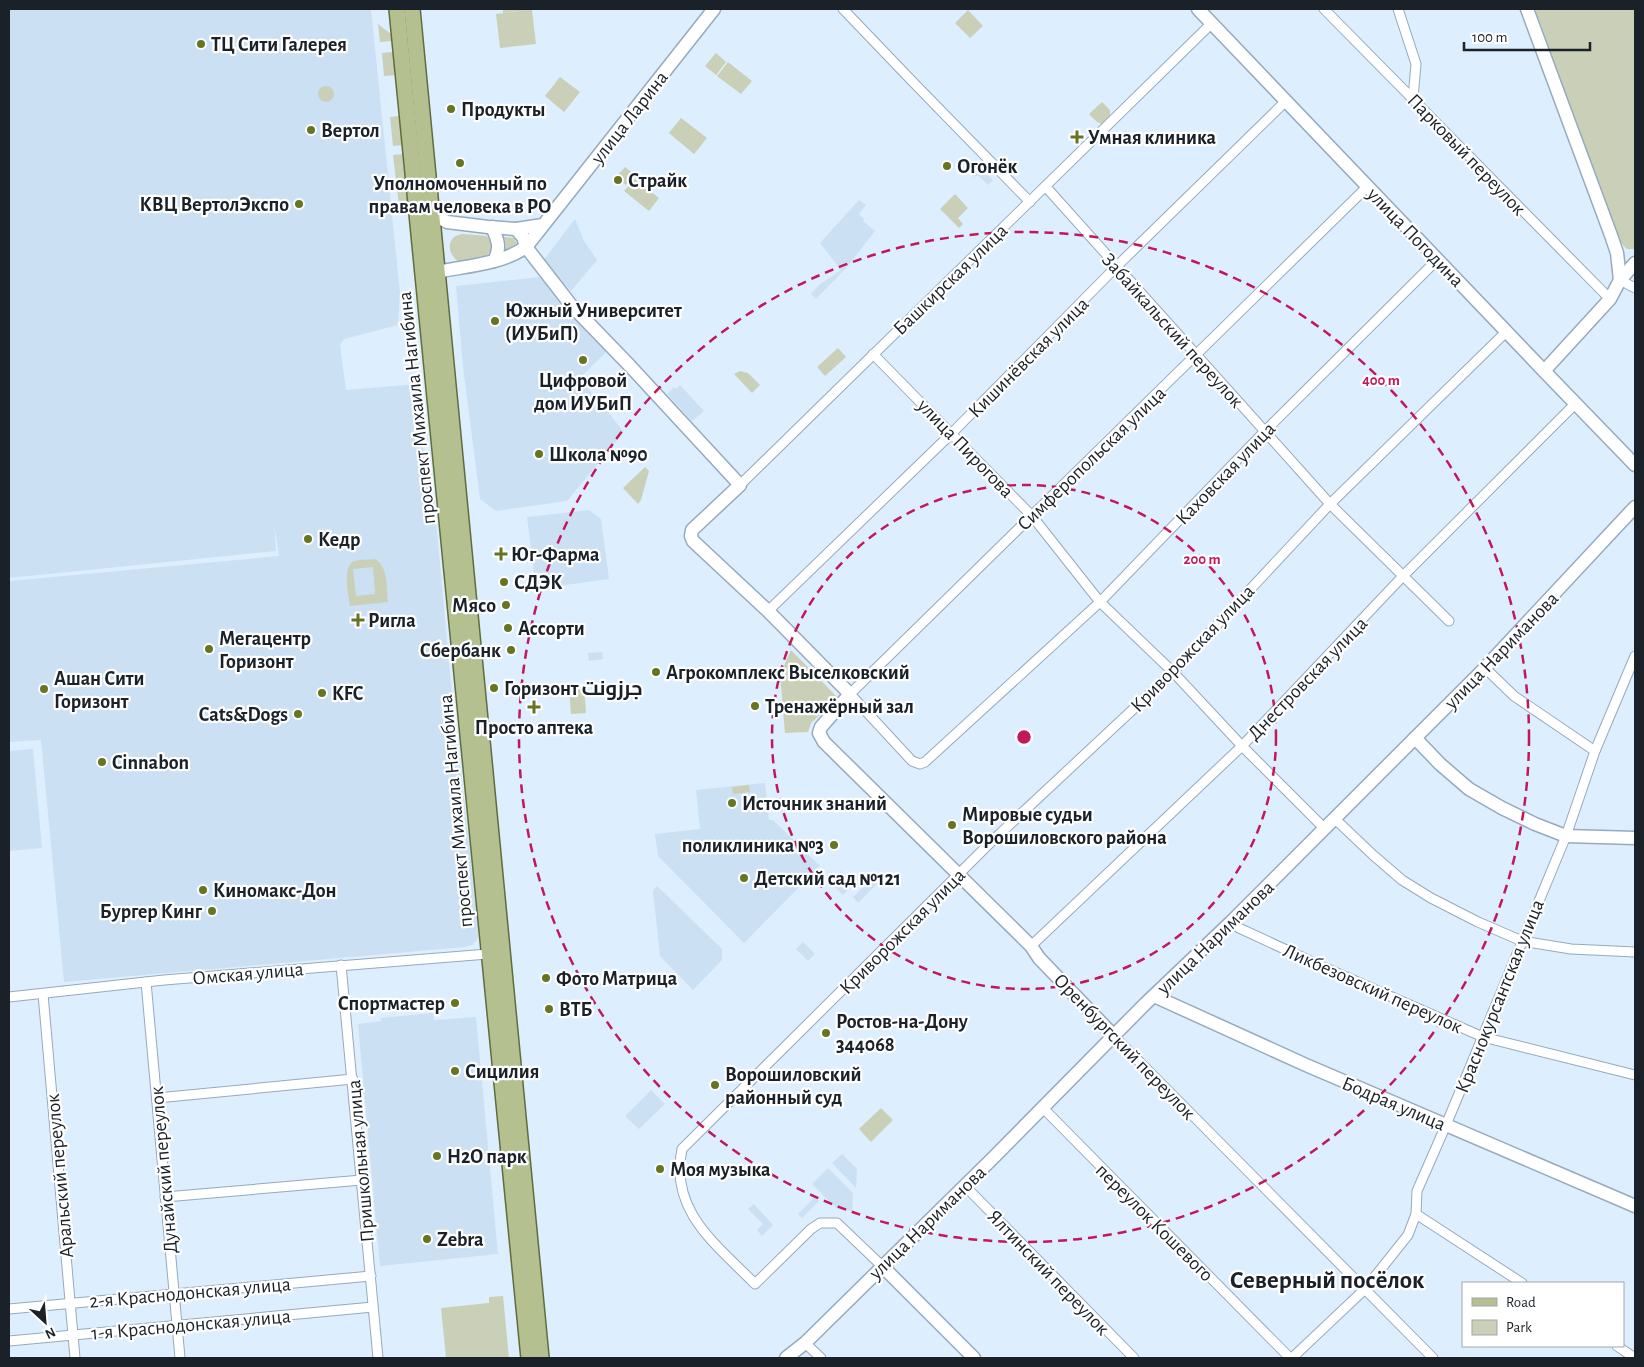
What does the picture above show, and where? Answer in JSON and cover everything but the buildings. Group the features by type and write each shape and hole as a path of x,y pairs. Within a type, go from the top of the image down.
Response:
{"main road":[{"name":"проспект Михаила Нагибина","path":"397,9 529,1358"},
{"name":"проспект Михаила Нагибина","path":"412,9 541,1358"}],"street":[{"name":"улица Ларина","path":"526,247 714,9"},
{"path":"843,9 1030,202"},
{"name":"улица Погодина","path":"1198,9 1635,465"},
{"name":"Парковый переулок","path":"1324,9 1610,299"},
{"path":"1398,9 1416,64 1413,98"},
{"path":"1527,9 1612,238 1617,253 1620,280"},
{"name":"Башкирская улица","path":"768,612 693,541 691,536 692,530 1046,187 1212,23"},
{"name":"Кишинёвская улица","path":"768,612 952,433 1117,266 1286,101"},
{"name":"Симферопольская улица","path":"819,733 821,726 850,694 1368,186"},
{"name":"Забайкальский переулок","path":"1046,187 1330,504 1448,621"},
{"path":"420,237 432,220 516,229 543,225"},
{"path":"492,227 499,244 498,254 494,261"},
{"path":"516,229 523,237 526,247 571,305 740,484"},
{"path":"437,272 494,261 514,254 526,247"},
{"name":"Каховская улица","path":"850,694 912,761 920,764 1100,602 1264,432 1437,260"},
{"name":"проспект Михаила Нагибина","path":"422,261 437,272"},
{"path":"1544,372 1610,299 1620,280 1635,263"},
{"path":"1620,280 1635,288"},
{"name":"Криворожская улица","path":"882,1266 837,1223 820,1223 811,1229 755,1284 705,1232 692,1214 681,1188 680,1160 682,1149 960,875 991,842 1172,672 1330,504 1506,332"},
{"name":"улица Пирогова","path":"874,354 1032,516 1100,602 1172,672 1242,746 1324,828"},
{"name":"Днестровская улица","path":"1031,946 1242,746 1403,576 1576,403"},
{"name":"улица Нариманова","path":"786,1358 805,1342 965,1186 1113,1035 1231,922 1415,738 1484,668 1635,507"},
{"path":"768,612 850,694"},
{"name":"Краснокурсантская улица","path":"1291,1358 1365,1289 1408,1235 1416,1214 1417,1191 1566,836 1595,751 1635,656"},
{"path":"1484,668 1514,696 1595,751"},
{"name":"Оренбургский переулок","path":"819,733 824,742 1031,946 1039,958 1113,1035 1433,1358"},
{"path":"1415,738 1440,764 1469,789 1535,824 1566,836 1635,838"},
{"path":"1334,818 1402,880 1431,898 1478,922 1522,941 1571,949 1635,952"},
{"name":"Ликбезовский переулок","path":"1231,922 1239,928 1319,965 1482,1037 1635,1075"},
{"name":"Омская улица","path":"9,997 146,982 488,954"},
{"name":"Пришкольная улица","path":"341,965 378,1358"},
{"name":"Дунайский переулок","path":"146,982 180,1358"},
{"name":"Аральский переулок","path":"43,994 75,1358"},
{"name":"Бодрая улица","path":"1154,996 1209,1022 1635,1206"},
{"path":"157,1098 352,1078"},
{"name":"переулок Кошевого","path":"1042,1107 1291,1358"},
{"path":"165,1197 362,1180"},
{"name":"Ялтинский переулок","path":"965,1186 1134,1358"},
{"path":"1416,1214 1520,1282"},
{"path":"882,1266 974,1358"},
{"name":"2-я Краснодонская улица","path":"9,1309 371,1276"},
{"name":"1-я Краснодонская улица","path":"9,1341 374,1308"},
{"path":"805,1342 821,1358"},
{"path":"1618,1347 1635,1358"}],"shaded area":[{"path":"9,9 371,9 400,293 398,325 344,339 340,345 346,390 416,384 427,483 434,498 451,684 479,932 477,940 472,945 64,982 41,740 9,742 9,581 279,556 274,523 276,551 9,578"},
{"path":"973,160 993,180 988,185 978,175 975,177 970,173 973,170 968,165"},
{"path":"859,200 866,205 859,214 864,219 863,221 875,231 847,267 816,299 811,294 819,285 841,270 820,243"},
{"path":"575,219 584,241 597,260 571,291 543,261"},
{"name":"Школа №90","path":"540,277 607,351 580,378 624,432 567,501 496,511 480,499 463,367 456,286"},
{"path":"680,385 704,411 692,421 667,394 674,387 676,389"},
{"path":"589,510 601,519 609,579 536,589 527,517"},
{"path":"602,652 603,659 589,661 588,653"},
{"path":"33,749 42,848 9,851 9,751"},
{"name":"Детский сад №121","path":"765,783 769,820 773,820 820,866 744,943 658,856 655,834 700,829 696,790"},
{"path":"841,871 854,884 843,895 830,882"},
{"path":"874,877 879,882 858,903 853,897"},
{"path":"657,886 722,949 722,960 693,990 660,956 653,891"},
{"path":"803,942 815,954 808,961 796,949"},
{"path":"433,1013 434,1020 476,1017 498,1254 380,1266 358,1024 381,1021 381,1018"},
{"path":"651,1090 665,1104 639,1129 625,1116"},
{"path":"842,1154 857,1169 856,1188 832,1163"},
{"path":"828,1168 853,1193 852,1211 837,1209 812,1184"},
{"path":"815,1197 819,1201 802,1218 798,1214"},
{"path":"754,1204 773,1225 762,1236 757,1230 763,1224 748,1209"}],"green space":[{"path":"503,9 537,9 532,10 536,44 500,48 496,14 526,10 503,13"},
{"path":"1535,9 1635,9 1635,249 1627,249 1618,240"},
{"path":"968,10 983,26 970,38 955,23"},
{"path":"378,24 391,34 392,41 380,42"},
{"path":"393,52 395,75 384,76 382,53"},
{"path":"716,53 726,62 716,75 705,66"},
{"path":"728,62 752,81 741,94 717,76"},
{"path":"560,77 580,92 564,112 545,96"},
{"path":"326,86 332,88 334,94 332,100 326,102 320,100 318,94 320,88"},
{"path":"1102,102 1110,110 1110,117 1102,124 1089,114"},
{"path":"400,116 403,145 393,146 390,117"},
{"path":"681,118 707,138 694,154 669,133"},
{"path":"403,154 410,204 399,205 393,155"},
{"path":"625,167 635,175 626,185 616,177"},
{"path":"635,179 659,198 649,211 624,191"},
{"path":"955,194 968,208 958,218 963,224 959,228 940,209"},
{"path":"463,234 487,236 493,247 483,257 459,262 452,254 450,245 453,238"},
{"path":"504,237 514,238 517,244 515,247 504,251 506,245"},
{"path":"838,348 846,357 825,376 817,367"},
{"path":"740,371 748,373 760,385 752,393 734,374"},
{"path":"645,467 649,471 641,500 638,504 623,488"},
{"path":"375,559 385,572 388,602 350,606 347,581 348,568 355,561","holes":["373,567 375,594 356,596 353,569"]},
{"path":"791,650 838,698 811,723 808,732 785,733 780,675"},
{"path":"584,686 586,713 571,714 569,688"},
{"path":"749,785 750,792 733,794 732,787"},
{"path":"881,1108 893,1120 871,1142 859,1129"},
{"path":"503,1296 509,1358 446,1358 441,1308 489,1303 489,1297"}],"place":[{"name":"ТЦ Сити Галерея","path":"201,44"},
{"name":"Продукты","path":"451,109"},
{"name":"Вертол","path":"311,130"},
{"name":"Умная клиника","path":"1077,137"},
{"name":"Уполномоченный по правам человека в РО","path":"460,163"},
{"name":"Огонёк","path":"947,166"},
{"name":"Страйк","path":"618,180"},
{"name":"КВЦ ВертолЭкспо","path":"299,204"},
{"name":"Южный Университет (ИУБиП)","path":"495,321"},
{"name":"Цифровой дом ИУБиП","path":"583,360"},
{"name":"Школа №90","path":"539,454"},
{"name":"Кедр","path":"308,539"},
{"name":"Юг-Фарма","path":"501,554"},
{"name":"СДЭК","path":"504,582"},
{"name":"Мясо","path":"506,605"},
{"name":"Ригла","path":"358,620"},
{"name":"Ассорти","path":"508,628"},
{"name":"Мегацентр Горизонт","path":"209,649"},
{"name":"Сбербанк","path":"511,650"},
{"name":"Агрокомплекс Выселковский","path":"656,672"},
{"name":"Горизонт جرزونت","path":"494,688"},
{"name":"Ашан Сити Горизонт","path":"44,689"},
{"name":"KFC","path":"322,693"},
{"name":"Тренажёрный зал","path":"755,706"},
{"name":"Просто аптека","path":"534,707"},
{"name":"Cats&Dogs","path":"298,714"},
{"name":"Cinnabon","path":"102,762"},
{"name":"Источник знаний","path":"732,803"},
{"name":"Мировые судьи Ворошиловского района","path":"952,825"},
{"name":"поликлиника №3","path":"834,845"},
{"name":"Детский сад №121","path":"744,878"},
{"name":"Киномакс-Дон","path":"203,890"},
{"name":"Бургер Кинг","path":"212,911"},
{"name":"Фото Матрица","path":"546,978"},
{"name":"Спортмастер","path":"455,1003"},
{"name":"ВТБ","path":"549,1009"},
{"name":"Ростов-на-Дону 344068","path":"826,1033"},
{"name":"Сицилия","path":"455,1071"},
{"name":"Ворошиловский районный суд","path":"715,1085"},
{"name":"H2O парк","path":"437,1156"},
{"name":"Моя музыка","path":"660,1169"},
{"name":"Zebra","path":"427,1239"}],"district":[{"name":"Северный посёлок","path":"1327,1279"}]}
